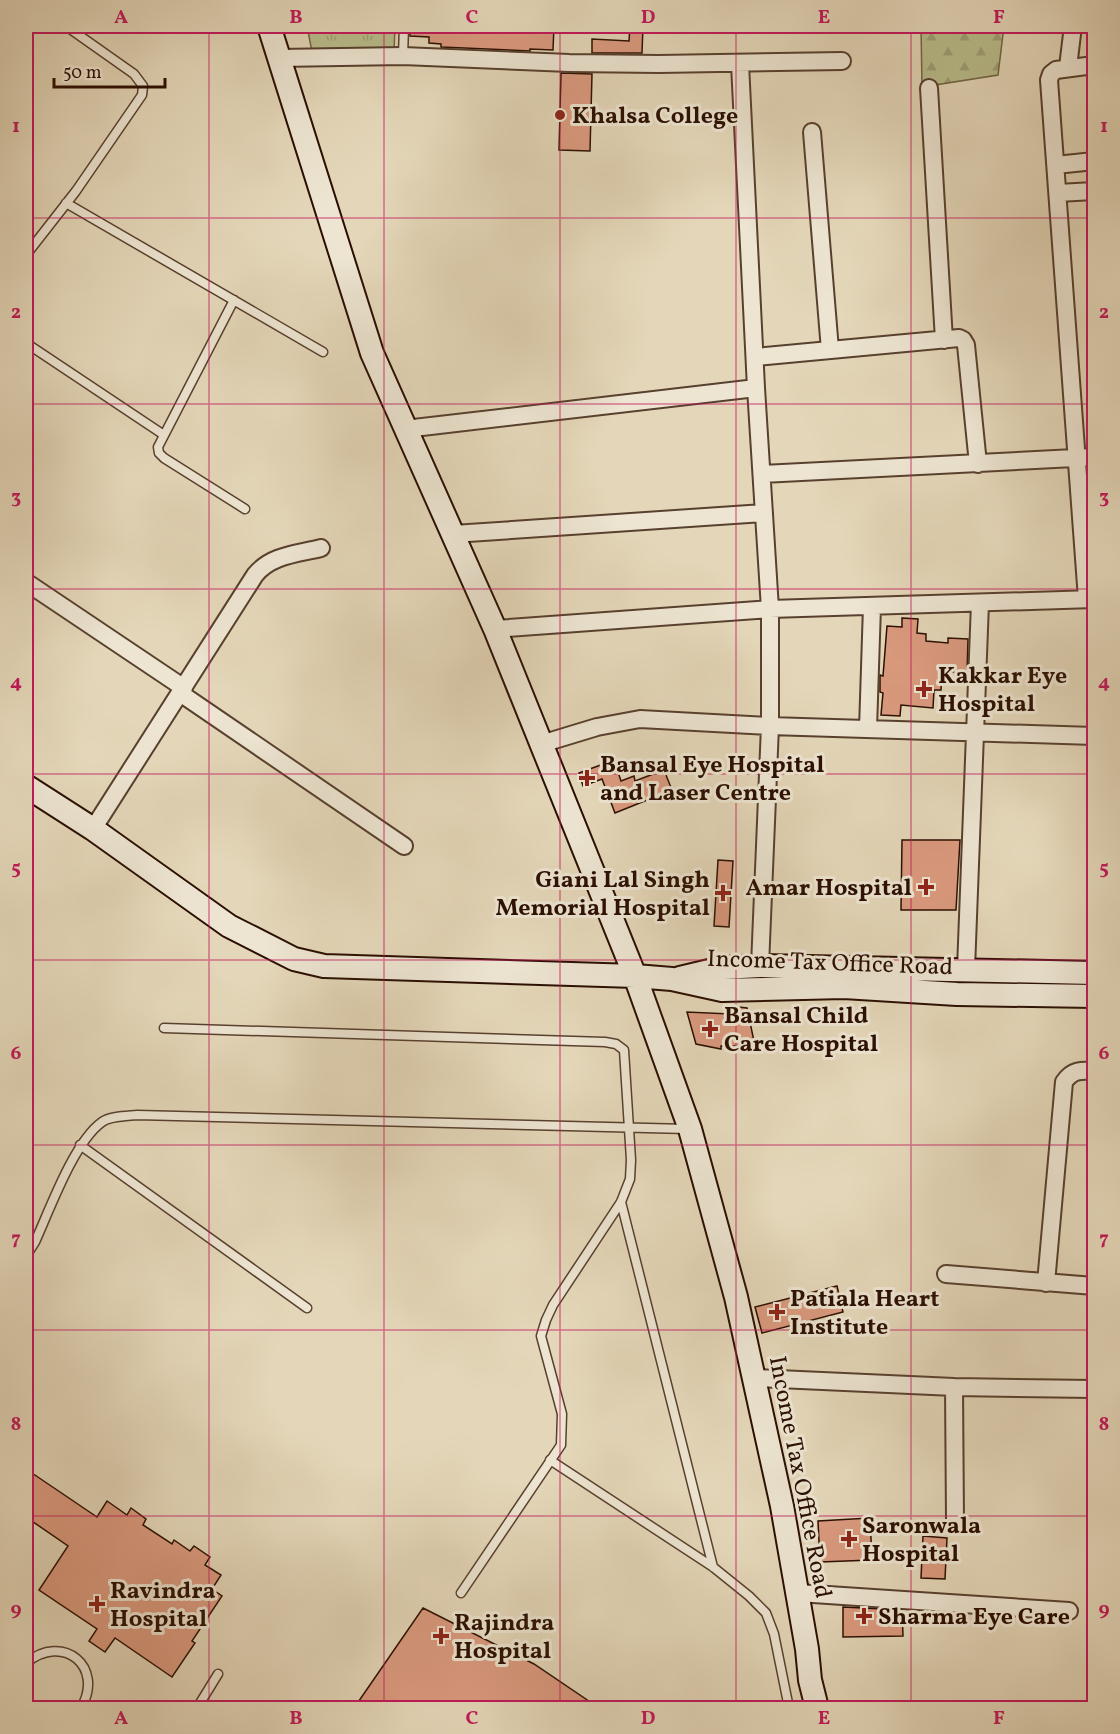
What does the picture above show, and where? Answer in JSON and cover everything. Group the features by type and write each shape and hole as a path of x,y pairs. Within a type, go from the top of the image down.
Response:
{"street":[{"path":"26,786 93,829 229,926 294,960 324,966 635,976 495,629 372,353 269,26"},
{"path":"1068,67 1073,26"},
{"path":"279,58 403,56 568,63 842,62"},
{"path":"740,64 756,388 770,609 770,726 760,966"},
{"path":"495,629 770,609 1091,599 1077,459 1049,80 1051,74 1056,70 1095,65"},
{"path":"929,88 944,340"},
{"path":"812,132 830,350"},
{"path":"1056,165 1095,161"},
{"path":"1058,193 1095,191"},
{"path":"755,357 959,338 966,345 978,464"},
{"path":"405,429 756,388"},
{"path":"762,474 1095,458"},
{"path":"453,534 764,513"},
{"path":"93,829 263,566 274,559 321,548"},
{"path":"26,582 404,846"},
{"path":"966,969 980,603"},
{"path":"868,729 872,606"},
{"path":"541,744 597,727 640,719 770,726 1095,736"},
{"path":"672,979 722,968 760,966 1095,973"},
{"name":"Income Tax Office Road","path":"817,1708 810,1680 798,1593 782,1506 736,1297 690,1129 635,976 672,979 723,990 844,987 957,994 1095,996"},
{"path":"1046,1283 1064,1082 1070,1074 1082,1070 1095,1071"},
{"path":"946,1274 1095,1286"},
{"path":"754,1378 954,1387 1095,1389"},
{"path":"954,1387 955,1521"},
{"path":"798,1593 1070,1611"}],"lane":[{"path":"26,255 66,203 142,95 143,86 134,74 66,26"},
{"path":"403,56 404,26"},
{"path":"66,203 323,352"},
{"path":"234,300 158,447 159,453 164,458 244,509"},
{"path":"26,343 164,435"},
{"path":"164,1028 615,1044 624,1050 630,1179 621,1202 553,1305 542,1336 562,1414 561,1445 461,1593"},
{"path":"26,1256 35,1242 80,1145 103,1121 137,1115 690,1129"},
{"path":"80,1145 307,1308"},
{"path":"621,1202 713,1567"},
{"path":"550,1460 713,1567 766,1613 774,1634 789,1708"},
{"path":"26,1663 37,1654 50,1650 64,1652 77,1659 85,1670 89,1684 86,1707"},
{"path":"197,1708 218,1674"}],"green space":[{"path":"307,26 395,26 394,52 312,52"},
{"path":"921,26 1004,26 998,75 922,87"}],"building":[{"path":"410,26 465,26 465,31 521,32 521,26 554,26 553,50 441,47 441,44 429,43 429,37 410,36"},
{"path":"630,26 643,26 642,53 592,53 592,39 629,41"},
{"path":"561,73 592,74 590,151 559,150"},
{"path":"902,618 918,619 917,633 926,634 926,641 948,643 948,638 968,639 967,673 942,671 941,690 934,690 933,708 901,705 900,716 881,715 883,693 880,692 880,675 883,676 887,626 902,627"},
{"path":"614,760 621,781 634,776 635,781 664,770 672,790 615,813 602,779 583,786 579,773"},
{"name":"Amar Hospital","path":"902,840 960,840 956,910 901,910"},
{"path":"718,860 733,861 729,927 714,926"},
{"path":"729,1006 747,1008 755,1046 721,1046 721,1049 696,1044 687,1012 730,1014"},
{"path":"837,1286 843,1312 762,1333 755,1307"},
{"path":"26,1469 97,1517 107,1501 127,1515 131,1508 146,1519 143,1525 172,1544 174,1540 190,1551 194,1546 210,1557 205,1565 221,1575 212,1589 222,1596 192,1641 195,1643 172,1677 115,1638 105,1652 89,1641 97,1629 39,1590 68,1546 26,1517"},
{"path":"870,1518 872,1560 820,1562 818,1521"},
{"path":"923,1536 947,1538 945,1579 921,1578"},
{"path":"843,1607 902,1610 903,1636 843,1637"},
{"name":"Rajindra Hospital","path":"423,1608 534,1664 599,1708 354,1708"}],"place":[{"name":"Khalsa College","path":"560,115"},
{"name":"Kakkar Eye Hospital","path":"924,689"},
{"name":"Bansal Eye Hospital and Laser Centre","path":"587,778"},
{"name":"Amar Hospital","path":"926,887"},
{"name":"Giani Lal Singh Memorial Hospital","path":"723,893"},
{"name":"Bansal Child Care Hospital","path":"710,1029"},
{"name":"Patiala Heart Institute","path":"777,1312"},
{"name":"Saronwala Hospital","path":"849,1539"},
{"name":"Ravindra Hospital","path":"97,1604"},
{"name":"Sharma Eye Care","path":"864,1616"},
{"name":"Rajindra Hospital","path":"441,1636"}]}
